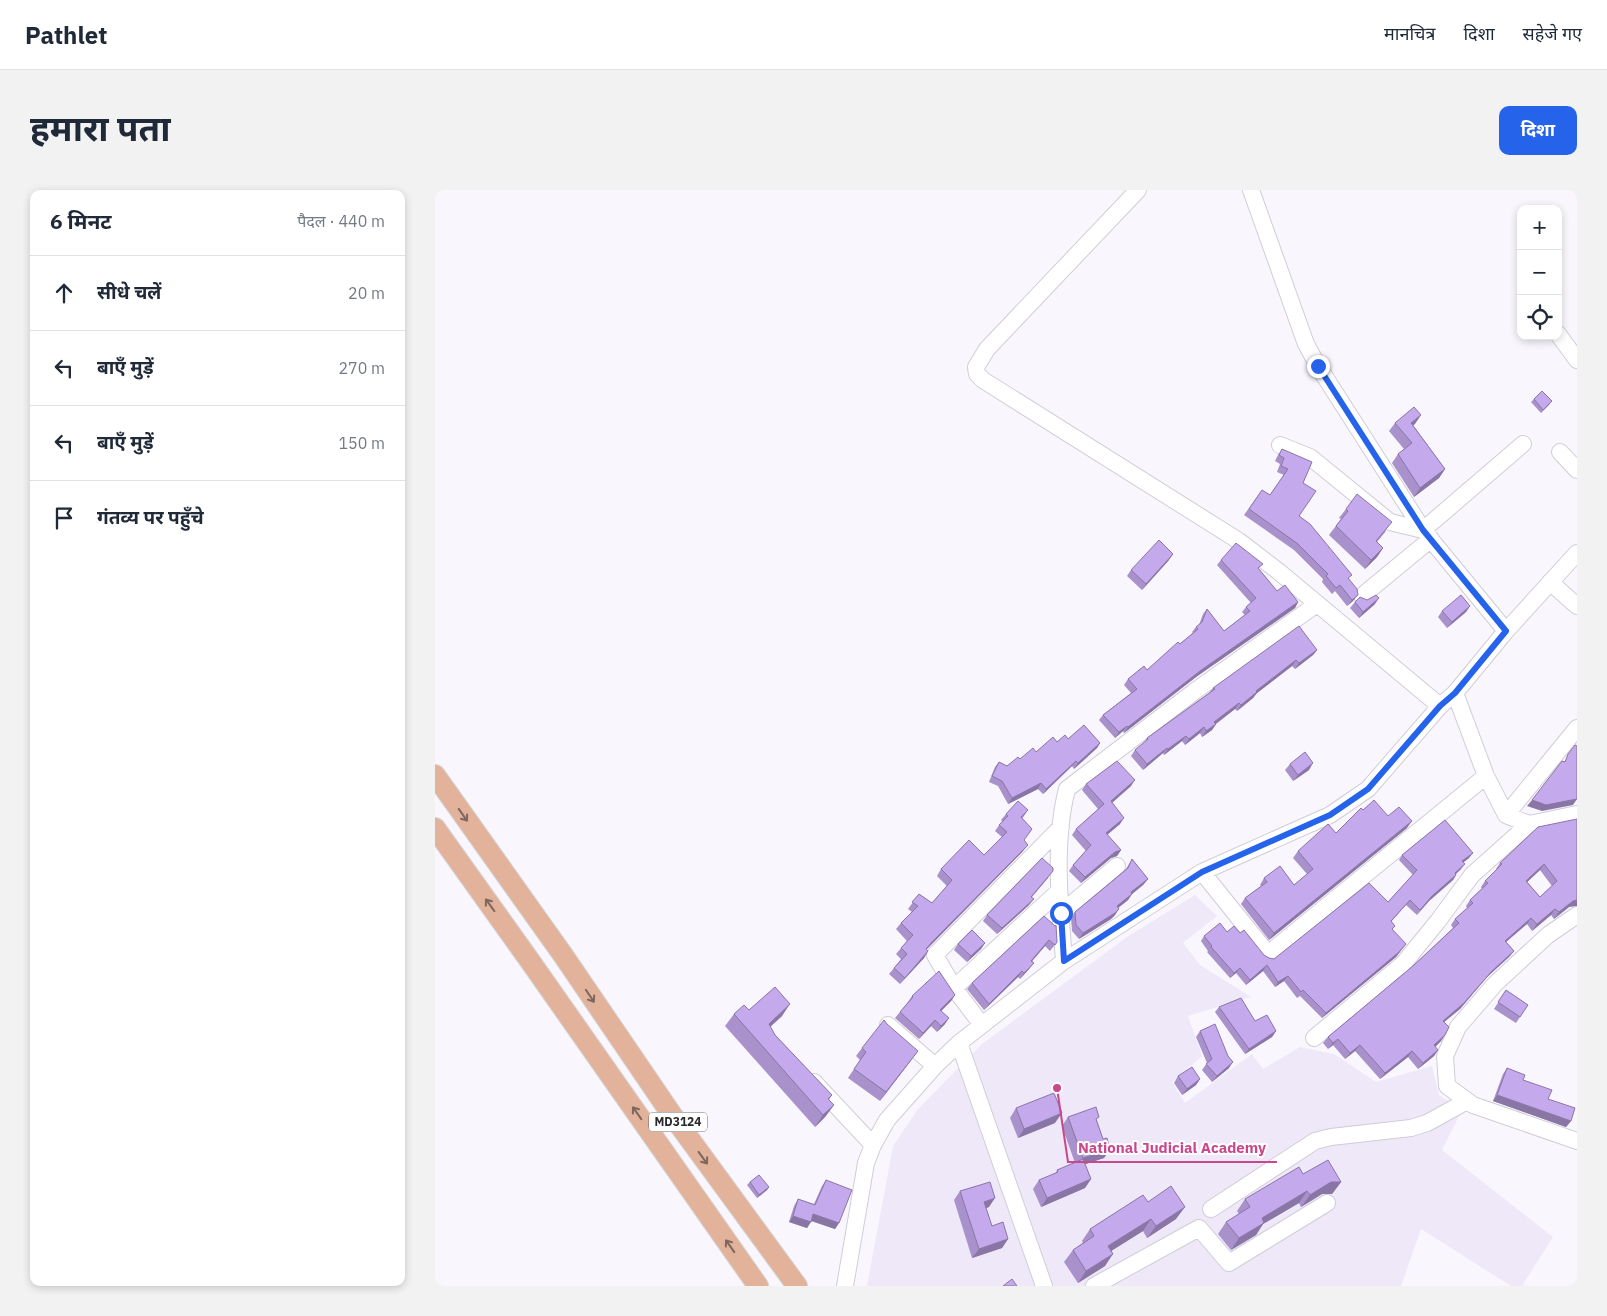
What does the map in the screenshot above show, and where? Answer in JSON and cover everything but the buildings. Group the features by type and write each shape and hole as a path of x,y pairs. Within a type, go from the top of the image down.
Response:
{"main road":[{"name":"MD3124","path":"435,775 673,1116 797,1286"},
{"name":"MD3124","path":"435,828 759,1286"}],"street":[{"path":"1138,190 987,349 976,367 977,374 983,380 1239,541 1279,571 1440,706"},
{"path":"1251,190 1306,344 1328,383 1427,534 1506,631"},
{"path":"1562,339 1577,360"},
{"path":"1362,596 1523,444"},
{"path":"1280,445 1310,457 1390,522 1427,534"},
{"path":"1560,452 1577,470"},
{"path":"845,1286 866,1163 873,1145 887,1120 935,1066 959,1043 1064,961 1202,872 1330,815 1368,789 1577,553"},
{"path":"1550,582 1577,606"},
{"path":"1064,961 1059,891 1062,808 1067,789 1195,691 1317,604"},
{"path":"1455,693 1486,776 1506,815 1529,824"},
{"path":"1506,815 1577,728"},
{"path":"1202,872 1267,954 1486,776"},
{"path":"1314,1038 1403,964 1472,875 1529,824 1577,814"},
{"path":"982,1025 954,988 935,955 1061,827"},
{"path":"1061,913 1117,866"},
{"path":"954,988 1059,891"},
{"path":"1577,916 1548,935 1495,984 1458,1027 1445,1056 1447,1086 1473,1105 1577,1141"},
{"path":"888,1024 935,1066"},
{"path":"959,1043 1044,1286"},
{"path":"801,1068 873,1145"},
{"path":"1211,1210 1315,1141 1331,1136 1411,1128 1427,1123 1467,1101"},
{"path":"1095,1286 1199,1228 1229,1263 1327,1203"}],"shaded area":[{"path":"1195,895 1217,916 1183,943 1200,965 1251,997 1188,1016 1202,1056 1172,1082 1185,1103 1252,1054 1263,1069 1300,1047 1334,1054 1376,1082 1432,1066 1439,1095 1462,1110 1442,1150 1553,1237 1522,1286 1511,1286 1421,1229 1401,1286 867,1286 893,1146 918,1109 982,1044 1127,937"}],"place":[{"name":"National Judicial Academy","path":"1057,1088"}],"route":[{"path":"1061,913 1064,961 1202,872 1330,815 1368,789 1440,706 1455,693 1506,631 1423,530 1318,366"}]}
